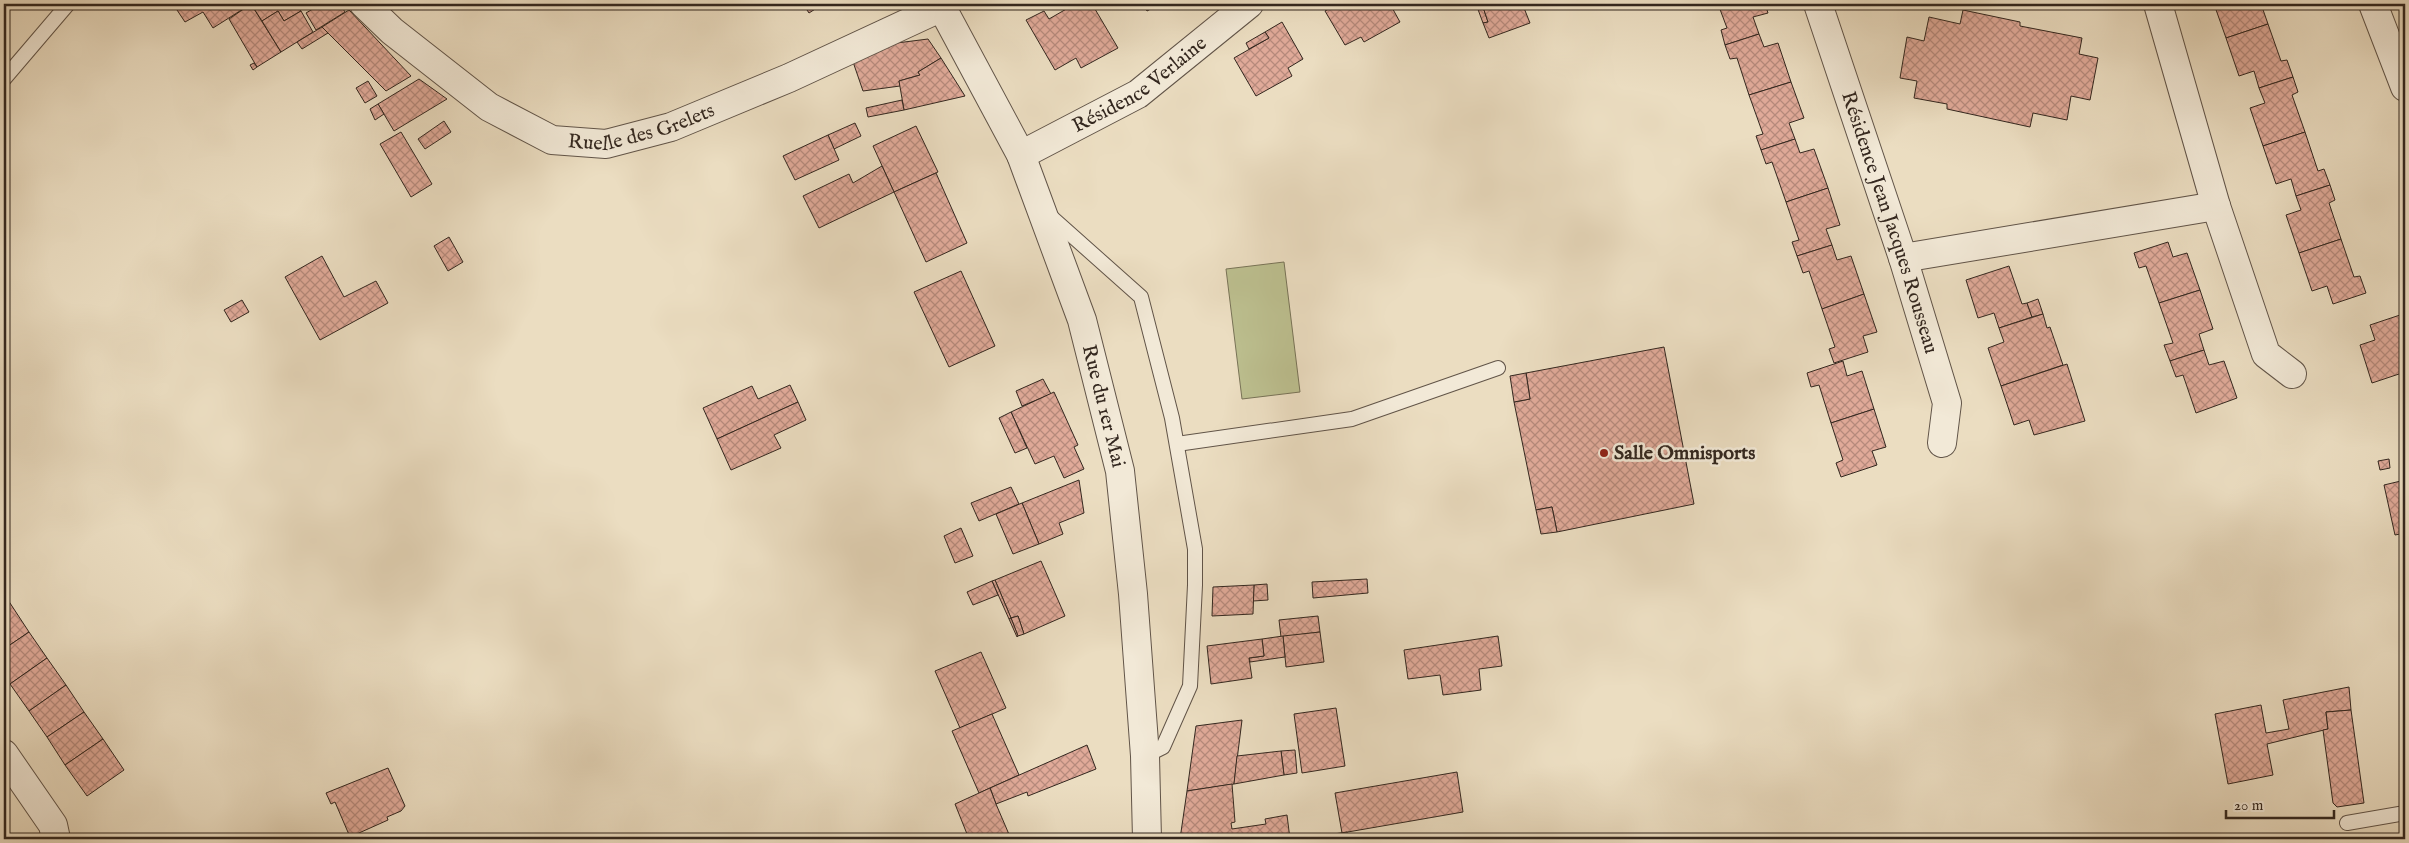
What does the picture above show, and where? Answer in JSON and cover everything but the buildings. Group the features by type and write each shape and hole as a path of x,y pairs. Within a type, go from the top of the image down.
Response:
{"street":[{"name":"Ruelle des Grelets","path":"364,4 392,31 489,108 552,140 606,144 670,127 789,78 941,6"},
{"name":"Résidence Verlaine","path":"1022,155 1138,94 1250,4"},
{"name":"Résidence Jean Jacques Rousseau","path":"1818,4 1903,258 1947,403 1942,443"},
{"path":"2158,4 2216,206 2266,354 2292,374"},
{"path":"2373,4 2405,87"},
{"name":"Rue du 1er Mai","path":"941,6 1022,155 1082,320 1120,471 1133,594 1145,756 1147,839"},
{"path":"1903,258 2216,206"},
{"path":"4,754 52,825 56,839"}],"lane":[{"path":"4,79 68,4"},
{"path":"1041,208 1141,298 1177,444 1195,549 1190,686 1163,747 1145,756"},
{"path":"1177,444 1352,419 1498,368"},
{"path":"2347,823 2405,813"}],"green space":[{"path":"1284,262 1300,392 1242,399 1226,269"}],"place":[{"name":"Salle Omnisports","path":"1604,453"}]}
